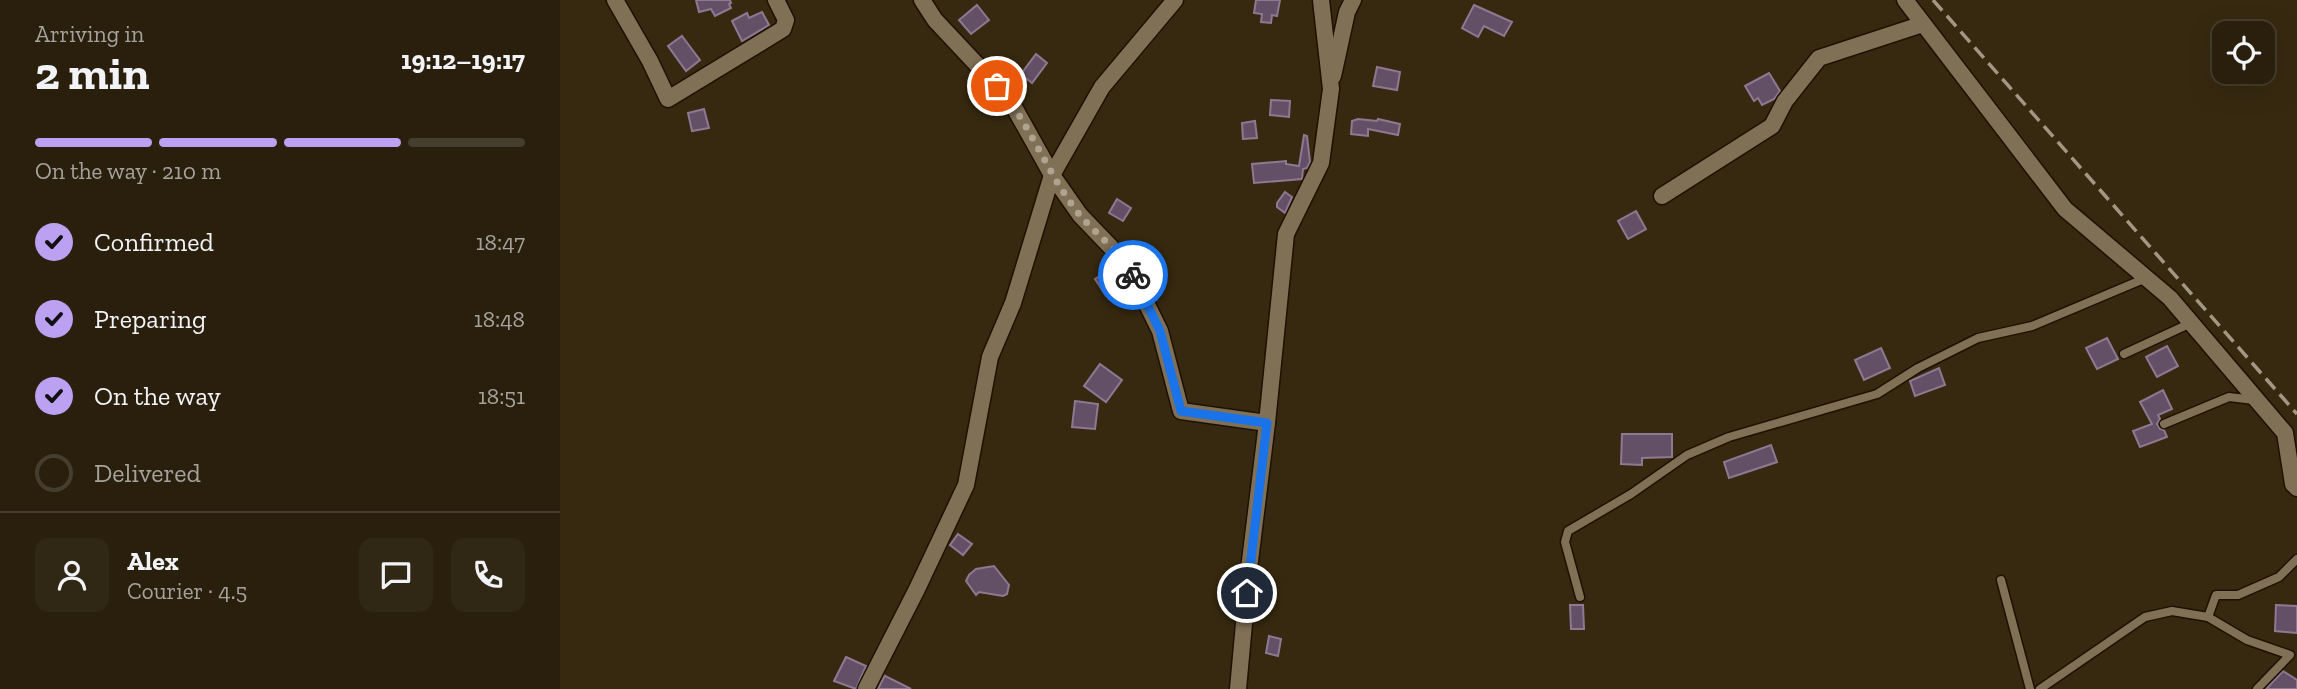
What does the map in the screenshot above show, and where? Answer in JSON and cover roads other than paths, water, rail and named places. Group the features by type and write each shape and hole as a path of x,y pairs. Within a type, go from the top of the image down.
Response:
{"street":[{"path":"615,0 668,99 783,29 786,20 776,0"},
{"path":"922,0 934,20 1010,100 1052,175 1080,215 1127,264 1160,331 1181,411 1267,423"},
{"path":"866,689 966,485 990,357 1013,303 1052,175 1102,87 1175,0"},
{"path":"1321,0 1331,89"},
{"path":"1238,689 1286,234 1321,163 1331,89 1347,12 1353,0"},
{"path":"1905,0 2065,209 2170,298 2285,433 2293,485 2297,488"},
{"path":"1662,196 1772,126 1785,101 1819,58 1923,24"}],"lane":[{"path":"1580,597 1565,542 1568,531 1631,494 1687,455 1729,437 1877,394 1918,368 1978,338 2032,326 2146,278"},
{"path":"2124,354 2191,323"},
{"path":"2164,424 2228,397 2257,400"},
{"path":"2208,617 2216,595 2238,595 2279,577 2297,559"},
{"path":"2001,580 2030,689"},
{"path":"2040,689 2145,617 2172,611 2208,617 2247,640 2290,654 2257,689"}],"railway":[{"path":"1933,0 2297,414"}]}
